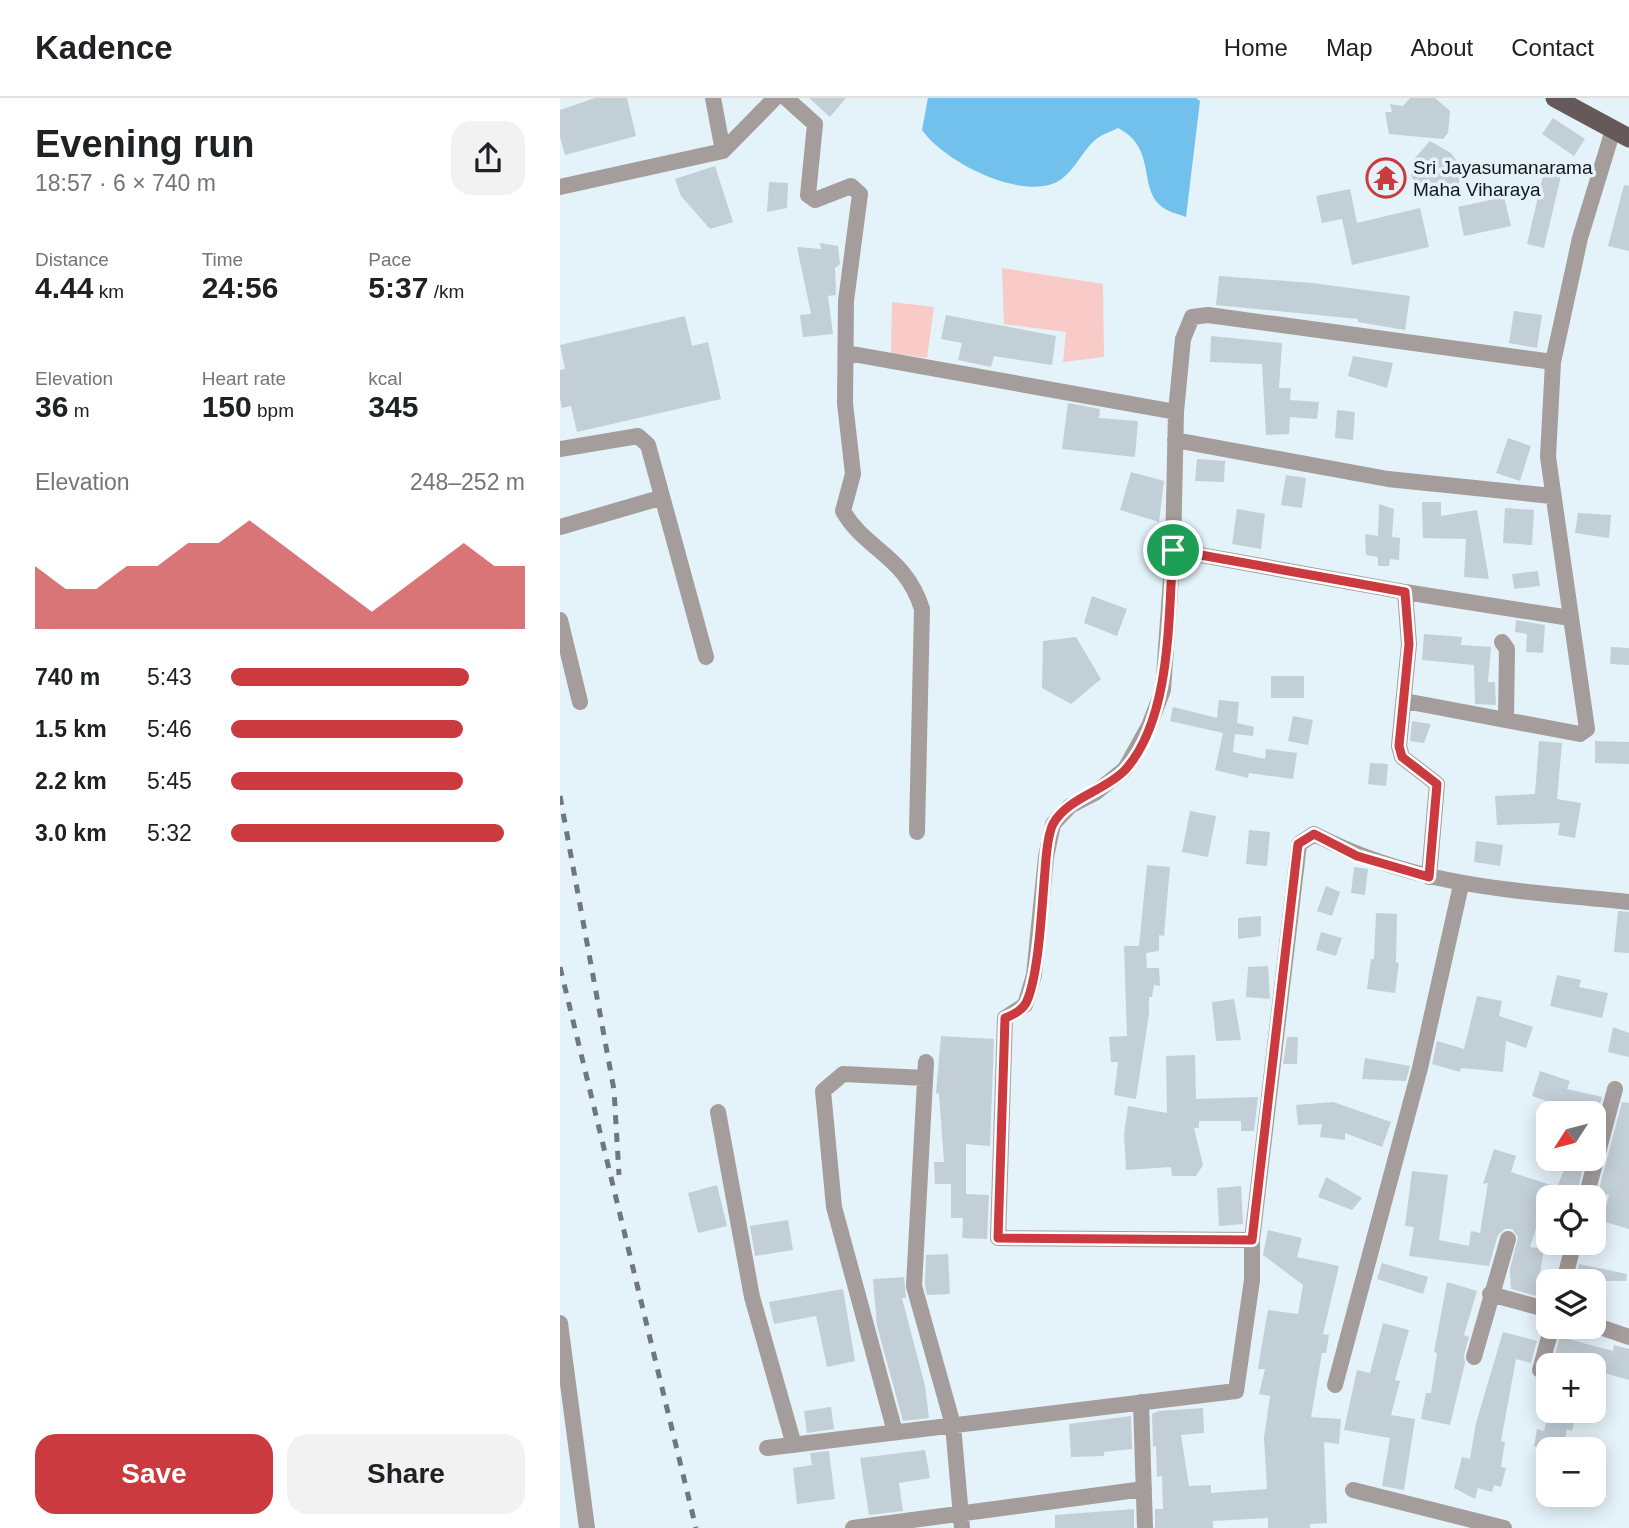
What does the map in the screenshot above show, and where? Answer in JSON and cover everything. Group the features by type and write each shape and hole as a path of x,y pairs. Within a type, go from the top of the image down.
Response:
{"main road":[{"path":"1555,98 1621,134"}],"street":[{"path":"713,98 723,151"},
{"path":"560,187 723,151 775,98"},
{"path":"786,98 815,124 807,195 815,201 851,186 860,194 849,262 846,353 845,403 853,474 843,511 850,524 893,559 916,589 922,609 917,832"},
{"path":"1405,701 1580,734 1587,729 1548,457 1553,362 1580,238 1621,134"},
{"path":"1252,1240 998,1238 1005,1018 1025,1004 1034,975 1046,857 1053,824 1070,806 1095,793 1125,769 1149,726 1163,690 1173,550 1176,412 1183,339 1192,317 1208,316 1553,362"},
{"path":"846,353 1176,412"},
{"path":"560,449 638,436 648,445 660,498 706,657"},
{"path":"1175,440 1388,479 1552,496"},
{"path":"560,527 660,498"},
{"path":"1173,550 1405,592 1570,618"},
{"path":"1405,592 1409,644 1399,746 1402,757 1437,784 1429,877"},
{"path":"560,620 580,702"},
{"path":"1502,642 1507,649 1506,718"},
{"path":"767,1448 1236,1391 1252,1280 1252,1240 1298,844 1314,834 1357,856 1461,885 1629,902"},
{"path":"1335,1385 1420,1068 1461,885"},
{"path":"895,1432 834,1207 823,1091 843,1074 925,1070 914,1286 953,1425 962,1521"},
{"path":"1589,1185 1615,1089"},
{"path":"718,1112 752,1297 794,1445"},
{"path":"1474,1357 1508,1239"},
{"path":"1490,1294 1536,1306"},
{"path":"560,1323 587,1528"},
{"path":"1606,1329 1629,1337"},
{"path":"1141,1402 1145,1528"},
{"path":"853,1528 962,1521 1143,1489"},
{"path":"1353,1490 1504,1528"}],"shaded area":[{"path":"1002,268 1103,284 1104,357 1063,362 1066,332 1004,324"},
{"path":"892,302 934,307 927,358 891,353"}],"water":[{"path":"928,98 1196,98 1200,101 1186,217 1166,210 1154,198 1138,146 1118,128 1094,141 1059,181 1036,187 1019,185 981,174 932,142 922,130"}],"building":[{"path":"595,98 627,98 636,136 565,155 560,137 560,110"},
{"path":"809,98 846,98 830,117"},
{"path":"1410,98 1435,98 1450,111 1448,133 1443,139 1389,134 1385,112 1392,112 1390,104 1403,106"},
{"path":"1553,118 1585,139 1574,156 1542,134"},
{"path":"1430,141 1451,153 1461,167 1459,183 1452,194 1440,198 1423,198 1411,175 1414,159"},
{"path":"715,166 733,222 710,229 681,196 675,179"},
{"path":"1544,171 1561,176 1544,248 1527,244"},
{"path":"769,182 788,183 787,208 767,212"},
{"path":"1624,185 1629,186 1629,251 1608,246"},
{"path":"1350,189 1357,223 1420,208 1429,247 1352,265 1342,219 1322,223 1316,196"},
{"path":"1504,197 1511,226 1464,236 1458,207"},
{"path":"820,243 838,246 840,264 835,268 836,295 828,296 833,334 803,337 800,315 811,314 797,247 821,249"},
{"path":"1219,276 1312,283 1410,296 1405,330 1358,322 1358,319 1216,305"},
{"path":"1514,311 1542,315 1537,348 1509,343"},
{"path":"946,315 1056,336 1052,365 994,356 991,367 958,360 962,343 941,339"},
{"path":"685,316 692,346 708,342 721,399 577,432 571,406 562,408 560,399 560,370 565,369 560,345"},
{"path":"1211,336 1282,343 1279,388 1291,388 1290,400 1319,402 1317,419 1290,417 1289,434 1266,435 1262,364 1210,362"},
{"path":"1353,356 1393,363 1387,388 1348,376"},
{"path":"1068,403 1100,409 1099,418 1138,421 1135,457 1062,449"},
{"path":"1337,410 1355,412 1353,440 1335,438"},
{"path":"1508,438 1531,446 1520,481 1496,473"},
{"path":"1197,459 1225,461 1224,482 1195,481"},
{"path":"1131,472 1164,481 1159,522 1120,510"},
{"path":"1286,475 1306,478 1302,508 1281,505"},
{"path":"1422,502 1441,502 1441,516 1477,510 1489,579 1464,577 1466,539 1423,538"},
{"path":"1379,504 1394,509 1392,537 1400,538 1399,560 1390,559 1389,566 1378,566 1378,557 1366,555 1365,534 1378,536"},
{"path":"1505,508 1534,510 1532,545 1503,543"},
{"path":"1237,509 1265,514 1261,549 1232,544"},
{"path":"1578,513 1611,515 1609,538 1575,533"},
{"path":"1538,571 1540,586 1514,589 1512,574"},
{"path":"1092,596 1127,609 1117,636 1084,623"},
{"path":"1516,620 1545,625 1543,653 1526,652 1527,634 1515,632"},
{"path":"1424,634 1462,637 1461,645 1491,647 1488,682 1495,682 1496,705 1475,704 1474,665 1422,660"},
{"path":"1076,637 1101,679 1071,704 1042,688 1043,641"},
{"path":"1611,647 1629,648 1629,665 1610,664"},
{"path":"1271,676 1304,676 1304,698 1271,698"},
{"path":"1219,700 1239,702 1237,723 1254,727 1253,736 1235,734 1233,752 1265,759 1266,749 1297,753 1293,779 1249,773 1248,778 1215,770 1223,733 1170,721 1173,707 1217,718"},
{"path":"1293,716 1313,720 1308,745 1288,741"},
{"path":"1412,721 1431,724 1424,743 1410,741"},
{"path":"1539,741 1562,743 1557,799 1581,803 1575,838 1558,835 1560,823 1497,825 1495,796 1535,794"},
{"path":"1595,741 1629,742 1629,764 1595,763"},
{"path":"1370,763 1388,764 1386,786 1368,784"},
{"path":"1190,811 1216,816 1208,857 1182,852"},
{"path":"1249,830 1270,832 1267,866 1246,864"},
{"path":"1476,841 1503,845 1500,866 1474,862"},
{"path":"1147,865 1170,867 1164,936 1159,935 1159,951 1146,953 1147,968 1159,968 1160,986 1154,985 1152,997 1149,997 1149,1014 1136,1099 1114,1095 1118,1062 1111,1062 1109,1037 1127,1036 1124,946 1139,946"},
{"path":"1354,867 1368,869 1365,895 1351,893"},
{"path":"1326,886 1340,892 1332,916 1317,911"},
{"path":"1618,911 1629,912 1629,953 1614,952"},
{"path":"1376,913 1397,914 1396,962 1399,963 1395,993 1367,989 1371,959 1374,959"},
{"path":"1261,916 1261,936 1238,939 1238,918"},
{"path":"1321,932 1342,938 1336,956 1316,950"},
{"path":"1268,966 1270,999 1246,997 1248,967"},
{"path":"1557,975 1581,980 1579,987 1608,993 1602,1018 1550,1006"},
{"path":"1477,996 1502,1001 1499,1016 1533,1027 1526,1048 1506,1041 1503,1072 1461,1068 1460,1072 1432,1064 1437,1041 1464,1049"},
{"path":"1234,999 1241,1040 1216,1041 1212,1002"},
{"path":"1613,1027 1629,1033 1629,1057 1608,1052"},
{"path":"941,1036 994,1039 990,1146 966,1144 966,1194 989,1195 987,1239 962,1238 963,1218 951,1218 951,1184 935,1184 934,1162 944,1162 939,1094 936,1093"},
{"path":"1287,1037 1298,1037 1297,1064 1283,1064"},
{"path":"1195,1055 1196,1099 1258,1097 1254,1131 1241,1131 1241,1121 1199,1121 1199,1128 1194,1128 1203,1165 1196,1176 1172,1176 1171,1167 1126,1170 1124,1134 1128,1106 1167,1113 1166,1056"},
{"path":"1365,1058 1410,1066 1406,1081 1362,1079"},
{"path":"1540,1071 1570,1081 1567,1089 1602,1097 1601,1101 1547,1101 1532,1096"},
{"path":"1333,1102 1391,1122 1382,1147 1345,1133 1345,1140 1320,1137 1322,1124 1298,1125 1296,1105"},
{"path":"1622,1102 1629,1103 1629,1229 1606,1222 1609,1195 1606,1194 1606,1185 1600,1185 1606,1171"},
{"path":"1494,1149 1516,1156 1511,1172 1551,1185 1536,1185 1536,1228 1530,1247 1536,1248 1536,1255 1543,1255 1541,1269 1536,1269 1536,1296 1511,1289 1510,1269 1518,1237 1512,1229 1505,1229 1498,1235 1489,1266 1409,1256 1414,1227 1405,1226 1412,1171 1448,1175 1439,1240 1469,1246 1471,1231 1480,1233 1488,1183 1483,1184"},
{"path":"1564,1171 1582,1171 1579,1185 1558,1185"},
{"path":"1326,1177 1362,1198 1352,1210 1318,1197"},
{"path":"717,1185 727,1226 698,1233 688,1193"},
{"path":"1241,1186 1243,1224 1219,1226 1217,1188"},
{"path":"788,1220 793,1250 755,1256 750,1226"},
{"path":"1268,1230 1302,1238 1297,1257 1339,1266 1323,1334 1329,1335 1326,1353 1322,1353 1311,1417 1341,1419 1339,1444 1324,1442 1327,1523 1310,1524 1310,1528 1268,1528 1268,1518 1213,1521 1213,1528 1155,1528 1155,1509 1163,1509 1162,1476 1157,1477 1156,1446 1153,1447 1152,1414 1159,1411 1203,1408 1204,1433 1181,1435 1189,1486 1211,1485 1211,1493 1267,1489 1264,1438 1270,1396 1259,1394 1265,1369 1258,1369 1268,1310 1298,1314 1303,1285 1263,1255"},
{"path":"948,1254 950,1294 927,1295 926,1255"},
{"path":"1382,1263 1428,1277 1423,1294 1377,1279"},
{"path":"1579,1264 1603,1269 1578,1269"},
{"path":"1606,1270 1627,1274 1626,1281 1606,1281"},
{"path":"904,1277 906,1298 902,1298 925,1386 929,1418 903,1421 877,1326 873,1279"},
{"path":"1447,1282 1477,1291 1464,1335 1469,1337 1464,1355 1465,1363 1450,1425 1421,1419 1426,1393 1431,1393 1437,1353 1434,1352"},
{"path":"843,1289 855,1361 827,1367 816,1316 774,1324 769,1302"},
{"path":"1383,1323 1409,1330 1395,1380 1400,1381 1391,1415 1415,1419 1404,1490 1382,1486 1390,1438 1344,1430 1357,1370 1370,1373"},
{"path":"1503,1332 1537,1341 1531,1363 1516,1359 1501,1441 1505,1442 1501,1467 1506,1468 1501,1487 1494,1485 1492,1492 1478,1488 1475,1499 1454,1488 1462,1457 1470,1459 1476,1423"},
{"path":"1559,1339 1613,1351 1614,1345 1629,1349 1629,1380 1606,1374 1606,1353 1555,1353"},
{"path":"831,1407 834,1429 807,1433 804,1411"},
{"path":"1131,1416 1132,1449 1104,1452 1104,1456 1071,1457 1069,1424"},
{"path":"1546,1423 1574,1423 1572,1431 1567,1429 1565,1437 1536,1437 1536,1447 1534,1446 1537,1429 1544,1431"},
{"path":"925,1450 930,1478 899,1483 903,1511 869,1515 860,1458"},
{"path":"829,1451 835,1499 797,1504 793,1468 812,1465 810,1453"},
{"path":"1134,1509 1134,1528 1055,1528 1055,1515"}],"railway":[{"path":"560,796 614,1090 619,1175"},
{"path":"560,967 696,1528"}],"place":[{"name":"Sri Jayasumanarama Maha Viharaya","path":"1386,178"}],"route":[{"path":"1173,550 1405,592 1409,644 1399,746 1402,757 1437,784 1429,877 1357,856 1314,834 1298,844 1286,967 1252,1240 998,1238 1005,1018 1015,1014 1025,1004 1034,975 1046,857 1053,824 1070,806 1095,793 1125,769 1149,726 1163,690 1173,550"}]}
